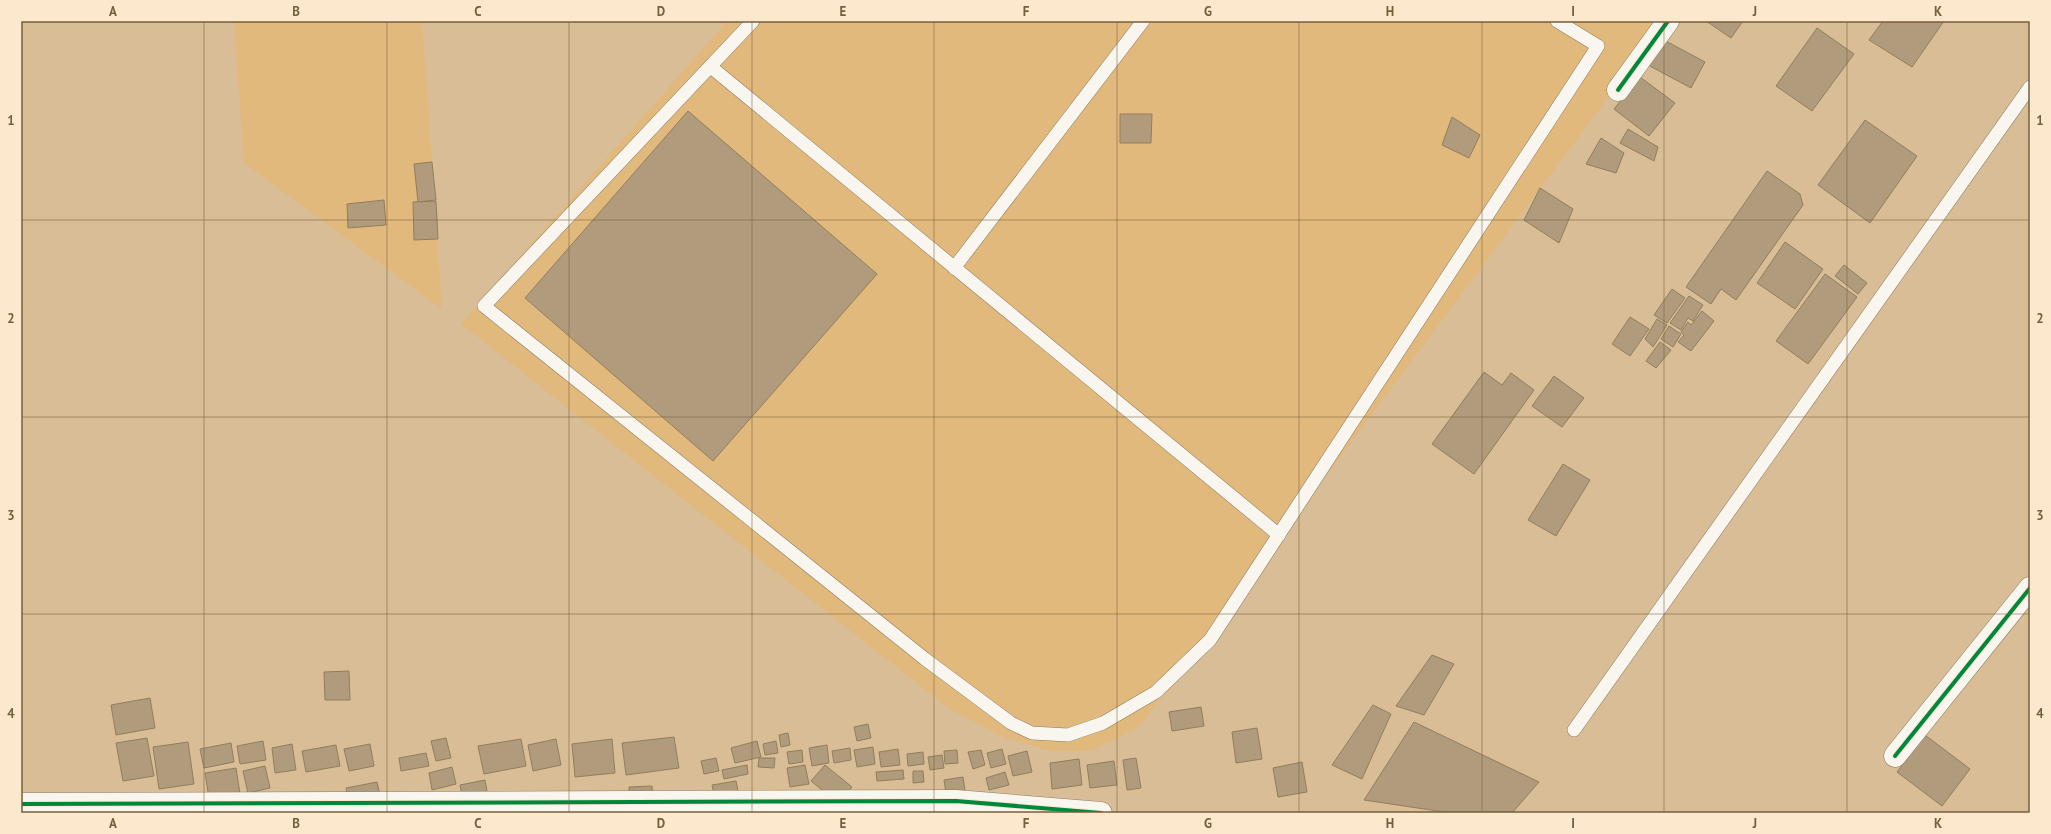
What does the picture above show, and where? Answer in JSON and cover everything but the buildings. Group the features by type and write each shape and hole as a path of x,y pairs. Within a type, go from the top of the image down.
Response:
{"street":[{"path":"1618,90 1668,21"},
{"path":"1895,756 2030,588"},
{"path":"21,804 956,801 1101,813"}],"lane":[{"path":"754,21 484,306 925,659 1011,723 1032,733 1068,735 1102,723 1156,692 1210,640 1598,46 1557,21"},
{"path":"954,268 1142,21"},
{"path":"711,67 1279,535"},
{"path":"1574,730 2030,87"}],"shaded area":[{"path":"234,21 422,21 442,309 244,163"},
{"path":"727,21 1665,21 1139,727 1090,751 1051,751 1006,738 951,710 461,324"}],"cycle path":[{"path":"1618,90 1668,21"},
{"path":"1895,756 2030,588"},
{"path":"21,804 956,801 1101,813"}]}
